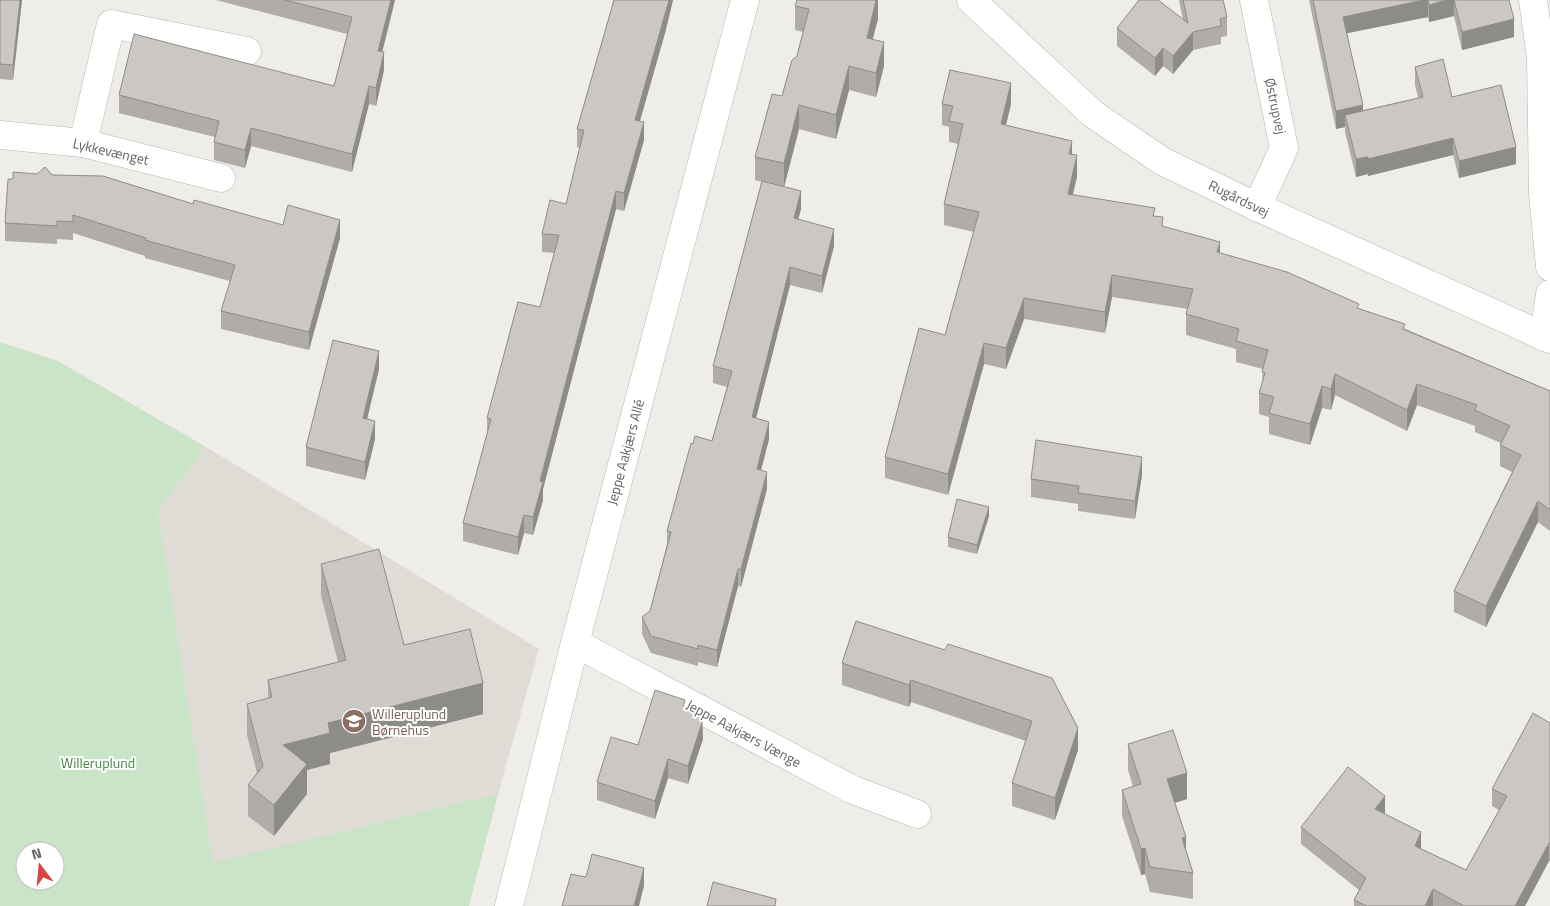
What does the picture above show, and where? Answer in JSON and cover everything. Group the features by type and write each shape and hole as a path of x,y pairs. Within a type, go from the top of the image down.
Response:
{"street":[{"name":"Jeppe Aakjærs Allé","path":"509,906 574,643 745,0"},
{"name":"Rugårdsvej","path":"971,0 1092,114 1162,161 1257,207 1547,338 1550,294"},
{"name":"Østrupvej","path":"1254,0 1284,148 1257,207"},
{"path":"1534,0 1541,57 1542,194 1550,267"},
{"path":"83,143 111,24 247,51"},
{"name":"Lykkevænget","path":"0,135 83,143 221,178"},
{"name":"Jeppe Aakjærs Vænge","path":"574,643 851,789 917,814"}],"shaded area":[{"name":"Willeruplund Børnehus","path":"206,447 539,649 498,794 213,864 158,510"}],"green space":[{"name":"Willeruplund","path":"0,342 58,361 206,447 158,510 213,863 498,794 469,906 0,906"}],"building":[{"path":"0,0 20,0 13,65 0,64"},
{"path":"285,0 391,0 378,51 384,52 376,88 369,86 352,154 251,128 245,150 214,142 219,121 119,95 134,34 334,86 352,17"},
{"path":"614,0 669,0 635,120 644,122 624,193 616,191 540,481 543,482 533,517 524,515 518,537 463,523 491,419 487,418 518,302 540,307 559,235 542,234 550,200 566,204 584,130 577,129"},
{"path":"797,0 876,0 867,38 884,42 876,73 849,66 836,115 799,105 784,163 755,157 772,94 782,96 792,60 797,56 809,9 795,6"},
{"path":"1139,0 1158,0 1188,23 1183,0 1223,0 1227,17 1220,19 1221,26 1193,32 1173,56 1163,48 1155,58 1117,28"},
{"path":"1313,0 1424,0 1343,17 1363,105 1336,111"},
{"path":"1428,0 1447,0 1429,5"},
{"path":"1454,0 1509,0 1514,19 1462,32"},
{"path":"1443,59 1452,97 1501,85 1516,147 1459,161 1453,138 1368,159 1368,157 1356,159 1345,115 1423,97 1415,67"},
{"path":"950,70 1011,83 1001,124 1072,141 1069,154 1077,155 1068,194 1155,208 1153,216 1163,217 1162,226 1220,242 1217,252 1287,272 1359,304 1357,308 1405,324 1403,329 1550,391 1550,510 1538,501 1486,606 1454,591 1521,455 1500,445 1510,426 1475,410 1477,405 1417,384 1407,410 1335,374 1331,389 1322,386 1310,424 1269,413 1274,397 1259,393 1265,373 1262,372 1268,350 1236,341 1239,329 1186,314 1193,289 1112,275 1105,312 1024,298 1006,348 984,343 948,474 885,457 919,328 945,335 979,212 944,204 963,124 949,121 953,106 942,104"},
{"path":"45,167 52,175 103,176 193,204 194,200 283,225 288,205 340,220 309,332 221,311 235,265 145,240 146,238 73,215 73,222 57,221 57,226 5,223 8,179 13,179 13,172 37,174"},
{"path":"762,181 801,191 794,218 834,229 822,276 790,267 752,417 769,422 757,469 767,472 741,569 738,569 717,650 698,645 698,649 651,636 642,617 650,611 671,532 667,531 691,443 693,444 695,436 712,441 732,371 713,366"},
{"path":"333,340 379,351 363,418 375,421 365,462 306,447"},
{"path":"1036,440 1142,457 1135,501 1078,493 1079,486 1031,479"},
{"path":"957,499 989,507 977,545 948,537"},
{"path":"379,549 404,645 470,629 483,683 328,723 330,733 283,745 307,764 274,805 248,785 263,766 247,704 272,697 268,680 346,660 321,564"},
{"path":"856,621 945,650 948,644 1052,678 1078,728 1055,798 1012,783 1032,721 911,680 909,685 842,663"},
{"path":"655,690 685,700 683,707 702,713 700,719 703,720 688,766 668,759 655,801 597,782 611,737 638,745"},
{"path":"1533,713 1550,723 1550,844 1515,906 1464,906 1433,889 1425,906 1367,906 1354,900 1366,878 1301,827 1348,767 1385,796 1375,809 1421,832 1415,846 1466,870 1507,796 1492,789"},
{"path":"1173,730 1187,773 1167,779 1186,837 1182,838 1193,873 1150,867 1145,848 1141,849 1122,790 1141,784 1128,744"},
{"path":"592,854 644,868 634,906 562,906 571,874 586,877"},
{"path":"713,882 776,899 775,906 707,906"}],"place":[{"name":"Willeruplund Børnehus","path":"354,721"}]}
